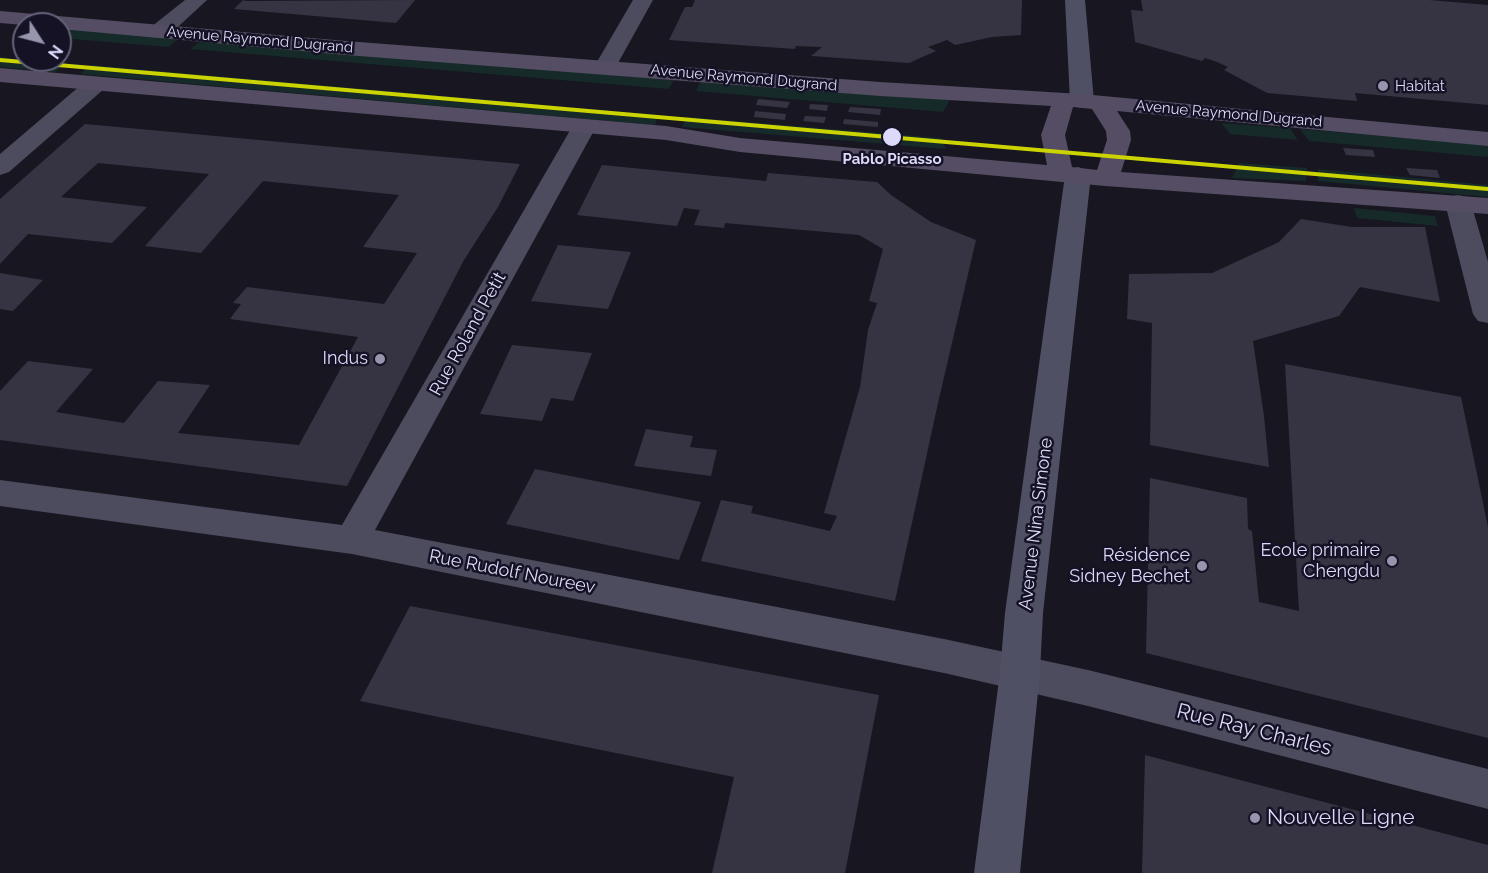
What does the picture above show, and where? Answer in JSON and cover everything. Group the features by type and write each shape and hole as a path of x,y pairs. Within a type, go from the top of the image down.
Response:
{"main road":[{"name":"Avenue Raymond Dugrand","path":"0,17 159,32 880,89 960,92 1083,102 1433,132 1488,139"},
{"path":"0,75 584,128 666,133 740,145 1081,175 1488,206"},
{"path":"1083,102 1118,131 1119,140 1113,163 1081,175 1053,135 1061,108 1083,102"}],"street":[{"path":"159,32 197,0"},
{"path":"605,67 643,0"},
{"path":"1075,0 1083,102"},
{"path":"0,167 96,84"},
{"name":"Rue Roland Petit","path":"352,540 584,128"},
{"name":"Avenue Nina Simone","path":"997,873 1020,672 1024,613 1081,175"},
{"path":"1458,203 1488,314"},
{"name":"Rue Rudolf Noureev","path":"0,493 352,540 1020,672"},
{"name":"Rue Ray Charles","path":"1020,672 1488,789"}],"green space":[{"path":"72,29 179,38 169,47 72,39"},
{"path":"201,41 674,80 669,89 190,49"},
{"path":"0,57 12,58 12,68 0,67"},
{"path":"91,65 659,115 655,125 80,74"},
{"path":"700,82 884,96 951,98 943,112 696,91"},
{"path":"687,117 941,138 946,149 682,127"},
{"path":"1221,123 1290,128 1298,140 1230,134"},
{"path":"1300,129 1488,145 1488,157 1309,141"},
{"path":"1239,163 1307,168 1306,181 1232,178"},
{"path":"1318,169 1488,185 1488,197 1318,181"},
{"path":"1354,208 1435,216 1438,226 1357,218"}],"building":[{"path":"243,0 415,0 396,23 234,9"},
{"path":"695,0 1022,0 1021,35 992,37 955,45 947,40 928,47 936,51 909,63 811,56 822,47 796,46 795,49 669,40 685,7 692,7"},
{"path":"1141,0 1429,0 1488,5 1488,105 1355,93 1357,101 1267,93 1224,70 1228,67 1217,62 1205,58 1202,61 1135,42 1131,10 1143,11"},
{"path":"758,99 790,102 787,108 756,105"},
{"path":"810,104 828,105 827,111 809,109"},
{"path":"850,107 881,109 880,115 848,112"},
{"path":"755,111 786,114 785,120 754,117"},
{"path":"805,116 826,117 824,123 803,121"},
{"path":"844,119 878,122 878,127 843,124"},
{"path":"85,124 520,164 498,207 464,260 347,486 0,440 0,391 28,361 93,369 56,412 124,423 158,381 210,385 178,433 299,445 358,337 230,319 241,304 233,303 247,287 384,304 417,253 363,247 399,195 263,181 201,253 145,246 209,174 98,163 61,197 147,207 112,243 28,234 0,264 0,199"},
{"path":"1343,148 1373,150 1375,157 1346,155"},
{"path":"602,165 766,181 768,173 877,182 891,195 931,222 976,240 895,601 701,561 721,500 753,506 751,513 830,531 837,516 824,513 860,387 868,330 877,303 869,301 883,249 859,235 725,223 724,228 694,225 700,210 684,208 677,226 577,215"},
{"path":"1406,168 1437,170 1440,178 1410,175"},
{"path":"1301,219 1352,227 1425,227 1440,302 1360,287 1339,316 1253,341 1269,467 1150,445 1152,323 1127,319 1129,274 1212,273 1279,242"},
{"path":"558,245 631,252 608,309 531,301"},
{"path":"0,273 43,280 13,311 0,309"},
{"path":"512,345 592,353 573,401 551,398 542,421 480,414"},
{"name":"Ecole primaire Chengdu","path":"1285,364 1461,397 1488,527 1488,738 1146,653 1150,478 1247,498 1248,529 1252,531 1259,602 1299,611"},
{"path":"646,429 693,436 690,447 717,450 711,476 634,466"},
{"path":"535,469 701,502 679,560 506,524"},
{"path":"410,606 879,695 845,873 712,873 734,777 360,701"},
{"name":"Nouvelle Ligne","path":"1145,755 1488,845 1488,873 1142,873"}],"transit line":[{"path":"0,60 1488,189"}],"place":[{"name":"Habitat","path":"1383,86"},
{"name":"Pablo Picasso","path":"892,137"},
{"name":"Indus","path":"380,359"},
{"name":"Ecole primaire Chengdu","path":"1392,561"},
{"name":"Résidence Sidney Bechet","path":"1202,566"},
{"name":"Nouvelle Ligne","path":"1255,818"}]}
